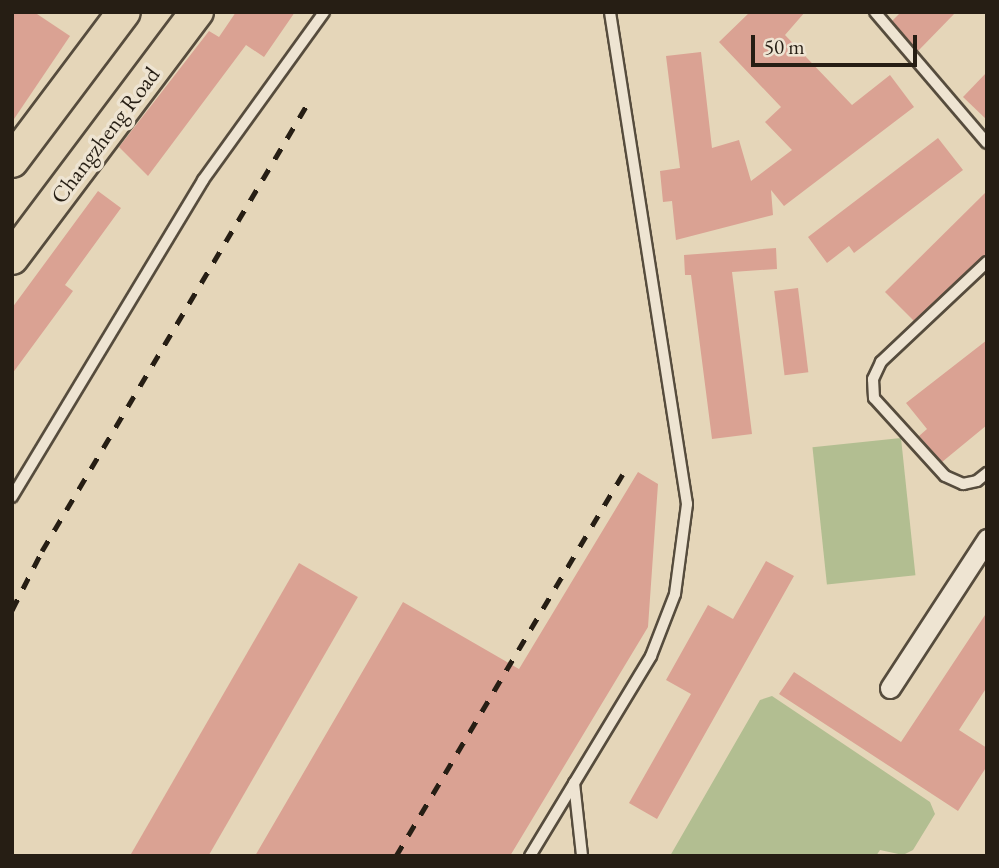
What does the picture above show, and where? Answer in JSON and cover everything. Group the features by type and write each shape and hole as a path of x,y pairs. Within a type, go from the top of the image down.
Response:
{"main road":[{"path":"12,161 124,12"},
{"name":"Changzheng Road","path":"15,248 197,12"}],"street":[{"path":"890,688 987,539"}],"lane":[{"path":"12,497 203,180 324,12"},
{"path":"530,856 651,656 675,594 687,504 610,12"},
{"path":"874,12 987,143"},
{"path":"987,262 881,362 873,379 874,398 945,476 963,484 977,481 987,473"},
{"path":"574,782 582,856"}],"green space":[{"path":"901,438 915,575 827,585 812,447"},
{"path":"772,696 930,802 935,814 913,850 903,855 880,850 876,856 670,856 760,700"}],"building":[{"path":"12,12 34,12 70,36 12,122"},
{"path":"236,12 295,12 264,57 246,45 148,176 119,147 209,31 219,37"},
{"path":"750,12 805,12 785,35 852,105 890,75 914,107 784,206 771,190 773,215 676,240 672,201 663,202 660,171 680,168 666,56 701,52 712,148 739,140 751,181 792,150 765,122 781,107 719,42"},
{"path":"901,12 956,12 918,51 892,21"},
{"path":"987,72 987,120 963,97"},
{"path":"938,138 963,170 854,253 849,246 827,263 808,237"},
{"path":"98,191 121,208 65,285 73,291 12,374 12,308"},
{"path":"987,191 987,254 914,321 885,292"},
{"path":"776,248 777,269 732,272 752,434 712,439 691,275 685,275 684,255"},
{"path":"798,288 808,372 785,375 774,291"},
{"path":"987,340 987,425 942,462 919,436 927,429 906,403"},
{"path":"638,472 658,484 648,627 510,856 255,856 403,602 519,669"},
{"path":"766,561 794,576 657,819 629,803 691,694 666,680 708,605 733,619"},
{"path":"299,563 358,597 208,856 130,856"},
{"path":"987,612 987,687 959,730 987,748 987,766 958,811 779,694 794,672 901,742"}],"railway":[{"path":"12,610 42,551 311,98"},
{"path":"396,856 623,474"}]}
